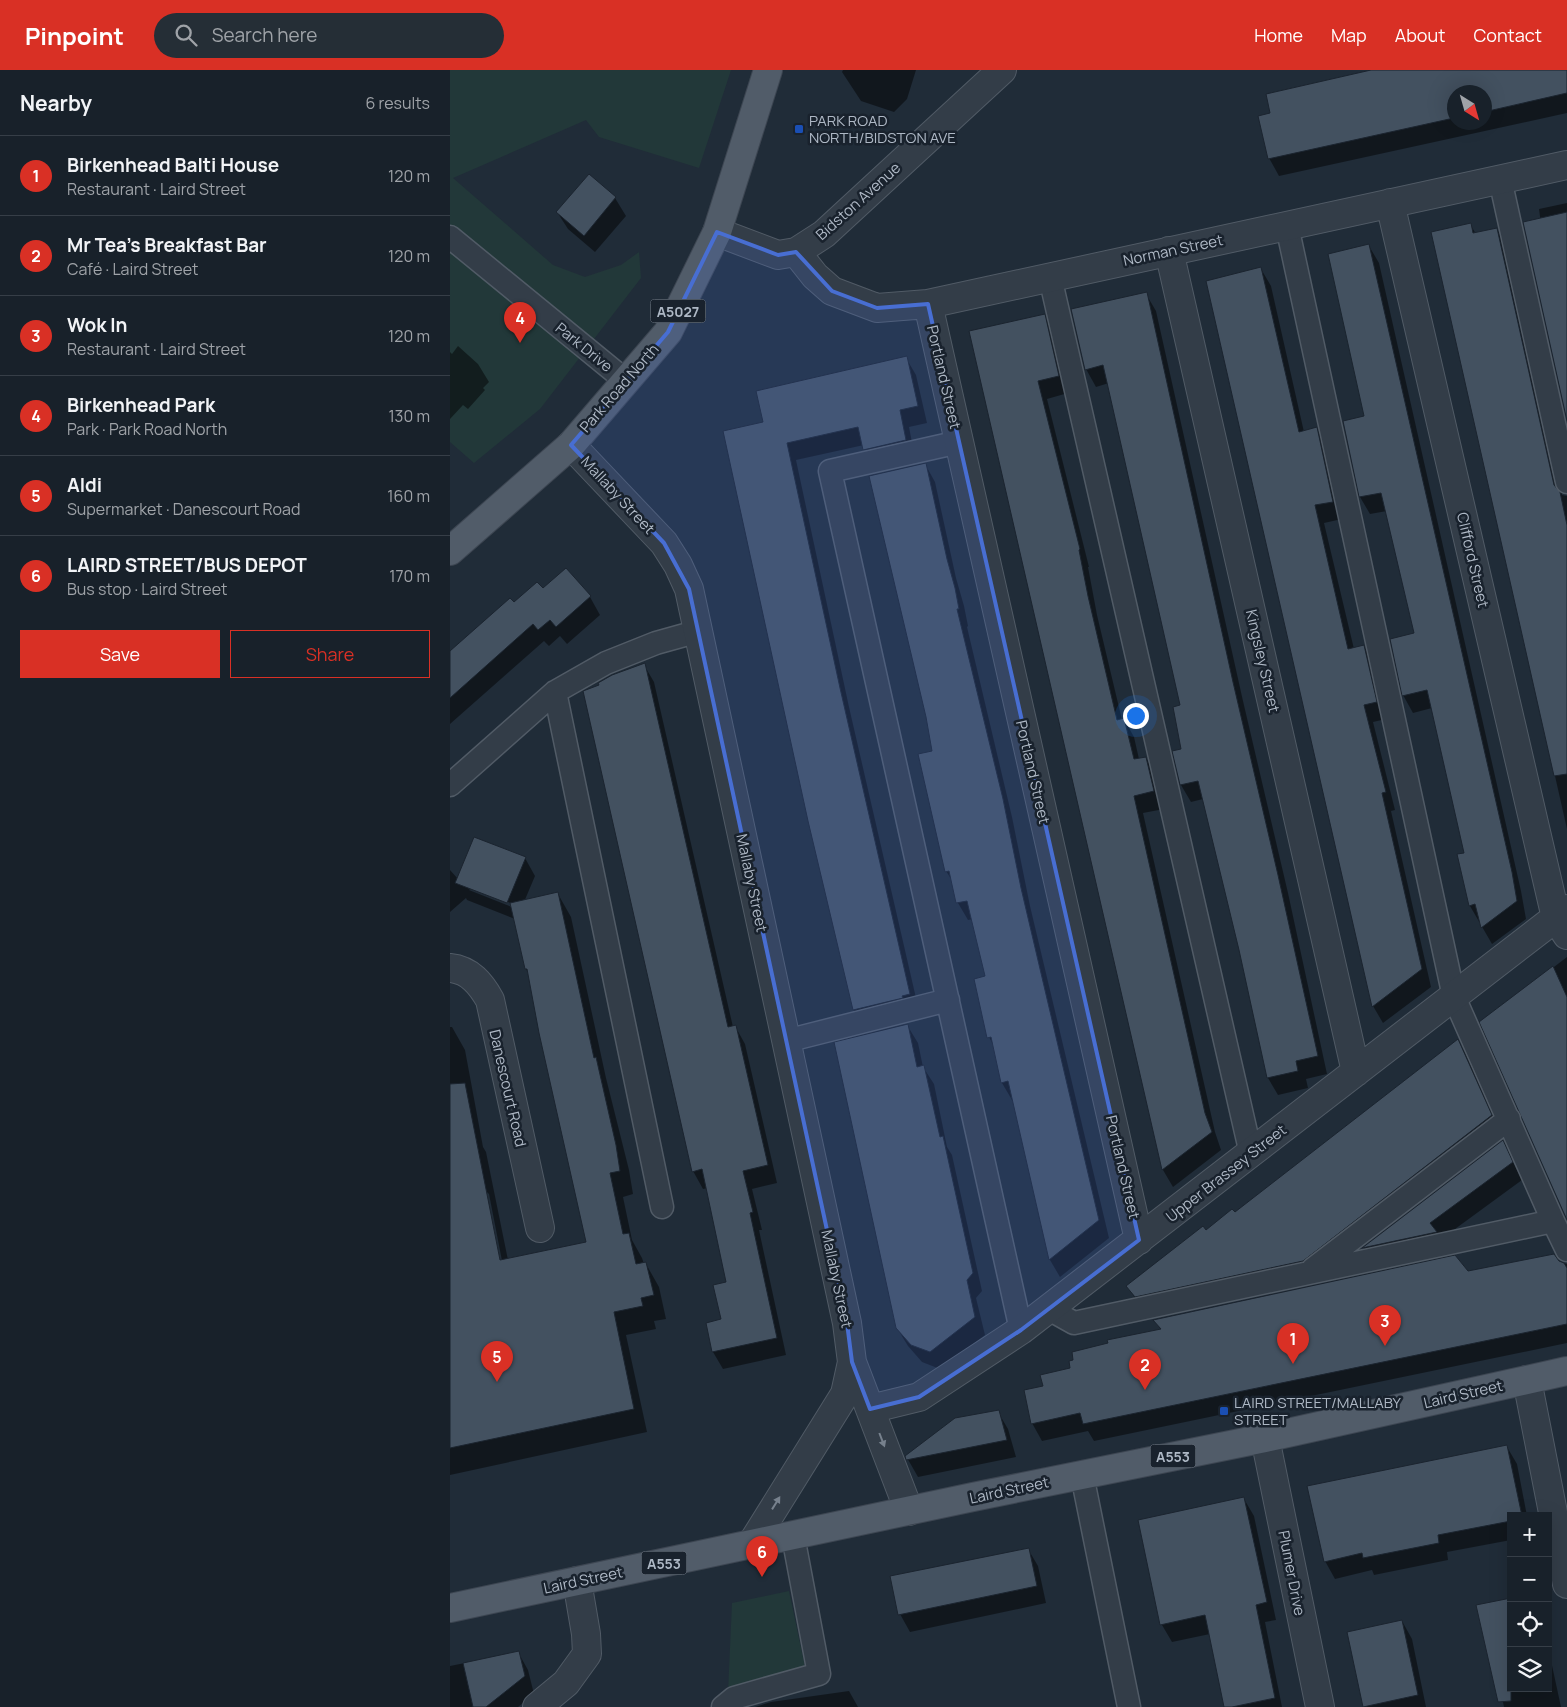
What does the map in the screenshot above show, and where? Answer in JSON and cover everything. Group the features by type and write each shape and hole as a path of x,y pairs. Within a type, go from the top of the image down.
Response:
{"main road":[{"name":"Park Road North","path":"450,551 571,445 668,332 717,232 768,70"},
{"name":"Laird Street","path":"450,1608 1082,1474 1265,1438 1567,1371"}],"street":[{"name":"Bidston Avenue","path":"796,252 824,234 1002,70"},
{"name":"Norman Street","path":"796,252 815,276 832,291 877,308 928,304 1567,164"},
{"name":"Clifford Street","path":"1390,203 1563,921"},
{"path":"717,232 778,255 796,252"},
{"name":"Kingsley Street","path":"1169,251 1356,1072"},
{"name":"Portland Street","path":"928,304 1139,1240"},
{"name":"Mallaby Street","path":"571,445 664,543 678,565 689,590 847,1323 852,1362 909,1511"},
{"name":"Upper Brassey Street","path":"870,1409 919,1397 1021,1330 1454,997 1563,921"},
{"name":"Danescourt Road","path":"450,968 472,976 483,987 490,1000 540,1228"},
{"name":"Mallaby Street","path":"751,1544 845,1394 852,1362"},
{"path":"1527,1380 1567,1584"},
{"name":"Plumer Drive","path":"1265,1438 1320,1707"},
{"path":"537,1707 566,1683 587,1654 586,1634 577,1581"}],"lane":[{"path":"1500,179 1567,482"},
{"path":"1287,226 1454,997 1567,1250"},
{"name":"Park Drive","path":"450,237 626,381"},
{"path":"1050,276 1251,1154"},
{"path":"959,442 830,471 1021,1330"},
{"path":"450,785 556,692 606,663 656,643 698,631"},
{"path":"556,692 662,1206"},
{"path":"786,1041 948,1000"},
{"path":"1309,1272 1508,1119"},
{"path":"1049,1310 1074,1323 1553,1221"},
{"path":"1082,1474 1129,1707"},
{"path":"723,1707 734,1698 819,1674 793,1536"}],"highlighted area":[{"path":"717,232 778,255 796,252 832,291 877,308 928,304 1139,1240 1021,1330 919,1397 870,1409 852,1362 847,1323 689,589 664,543 571,445 668,332"}],"green space":[{"path":"450,70 731,70 699,168 599,137 586,120 453,178 553,265 585,277 621,265 639,252 641,278 540,409 474,463 450,442"},
{"path":"789,1591 805,1667 745,1683 728,1693 732,1603"}],"building":[{"path":"1371,70 1567,70 1567,93 1492,110 1492,85 1447,85 1447,120 1268,159 1258,116 1270,113 1266,94"},
{"path":"589,174 616,197 584,236 556,212"},
{"path":"1567,212 1567,421 1523,222"},
{"path":"1471,223 1473,233 1497,228 1554,485 1560,492 1567,525 1567,774 1554,776 1431,232"},
{"path":"1369,244 1517,901 1481,928 1475,904 1469,906 1457,854 1464,853 1427,690 1402,696 1390,639 1414,633 1381,493 1359,497 1343,421 1364,416 1328,254"},
{"path":"1261,267 1299,432 1317,427 1333,502 1315,505 1348,649 1364,645 1377,702 1364,705 1386,792 1382,793 1422,969 1372,1007 1206,281"},
{"path":"1147,292 1318,1056 1296,1061 1298,1071 1267,1078 1239,950 1198,781 1180,785 1172,751 1181,749 1173,707 1180,705 1103,365 1085,370 1071,309"},
{"path":"1045,314 1059,376 1038,381 1080,549 1088,596 1117,720 1124,718 1134,759 1146,757 1154,791 1134,796 1205,1113 1212,1132 1162,1170 969,331"},
{"path":"907,356 918,406 900,410 906,440 863,450 858,427 787,443 840,688 910,994 902,996 903,998 853,1010 808,821 723,431 763,422 756,391"},
{"path":"926,463 955,588 959,609 957,609 1003,799 1021,888 1099,1220 1049,1260 1008,1081 1001,1083 991,1037 987,1038 974,979 985,976 967,901 956,903 949,871 945,872 918,754 932,751 926,717 869,476"},
{"path":"566,568 591,596 556,627 550,620 538,630 533,624 450,698 450,651 510,598 514,602 537,582 543,588"},
{"path":"645,663 728,1027 736,1025 768,1165 743,1171 753,1212 750,1213 777,1338 712,1352 706,1323 721,1319 713,1285 726,1282 702,1169 692,1172 583,691 599,685 598,683 612,675"},
{"path":"474,837 526,857 507,903 455,883"},
{"path":"558,892 594,1058 596,1057 616,1145 620,1171 610,1173 623,1234 629,1233 636,1264 646,1262 654,1295 641,1298 643,1306 614,1312 634,1409 450,1448 450,1084 465,1083 500,1260 586,1242 539,1033 527,969 525,969 510,903"},
{"path":"1553,966 1567,997 1567,1220 1479,1022"},
{"path":"908,1024 917,1067 924,1065 940,1137 943,1136 973,1273 967,1280 975,1317 930,1352 911,1345 896,1328 834,1042"},
{"path":"1458,1039 1492,1115 1303,1261 1135,1297 1126,1286 1203,1226 1206,1230 1232,1209 1235,1212"},
{"path":"1503,1140 1513,1162 1430,1223 1437,1232 1362,1248"},
{"path":"1554,1254 1567,1268 1567,1324 1083,1424 1080,1413 1031,1424 1024,1390 1043,1386 1040,1375 1070,1368 1069,1361 1073,1360 1072,1352 1108,1343 1107,1340 1161,1329 1153,1320 1455,1255 1468,1271"},
{"path":"999,1410 1007,1440 906,1460 905,1456 955,1418"},
{"path":"1507,1445 1521,1512 1507,1512 1507,1522 1438,1535 1439,1543 1363,1558 1362,1553 1324,1562 1307,1486"},
{"path":"1244,1497 1267,1602 1256,1605 1275,1698 1224,1707 1205,1615 1160,1625 1138,1520"},
{"path":"1029,1548 1037,1586 898,1615 890,1576"},
{"path":"1507,1599 1507,1692 1511,1692 1511,1701 1498,1702 1476,1605"},
{"path":"1402,1620 1418,1695 1363,1707 1347,1632"},
{"path":"519,1651 525,1676 486,1707 473,1707 463,1663"}],"place":[{"name":"PARK ROAD NORTH/BIDSTON AVE","path":"799,129"},
{"name":"Birkenhead Park","path":"520,343"},
{"name":"Wok In","path":"1385,1346"},
{"name":"Birkenhead Balti House","path":"1293,1364"},
{"name":"Aldi","path":"497,1382"},
{"name":"Mr Tea's Breakfast Bar","path":"1145,1390"},
{"name":"LAIRD STREET/MALLABY STREET","path":"1224,1411"},
{"name":"LAIRD STREET/BUS DEPOT","path":"762,1577"}]}
